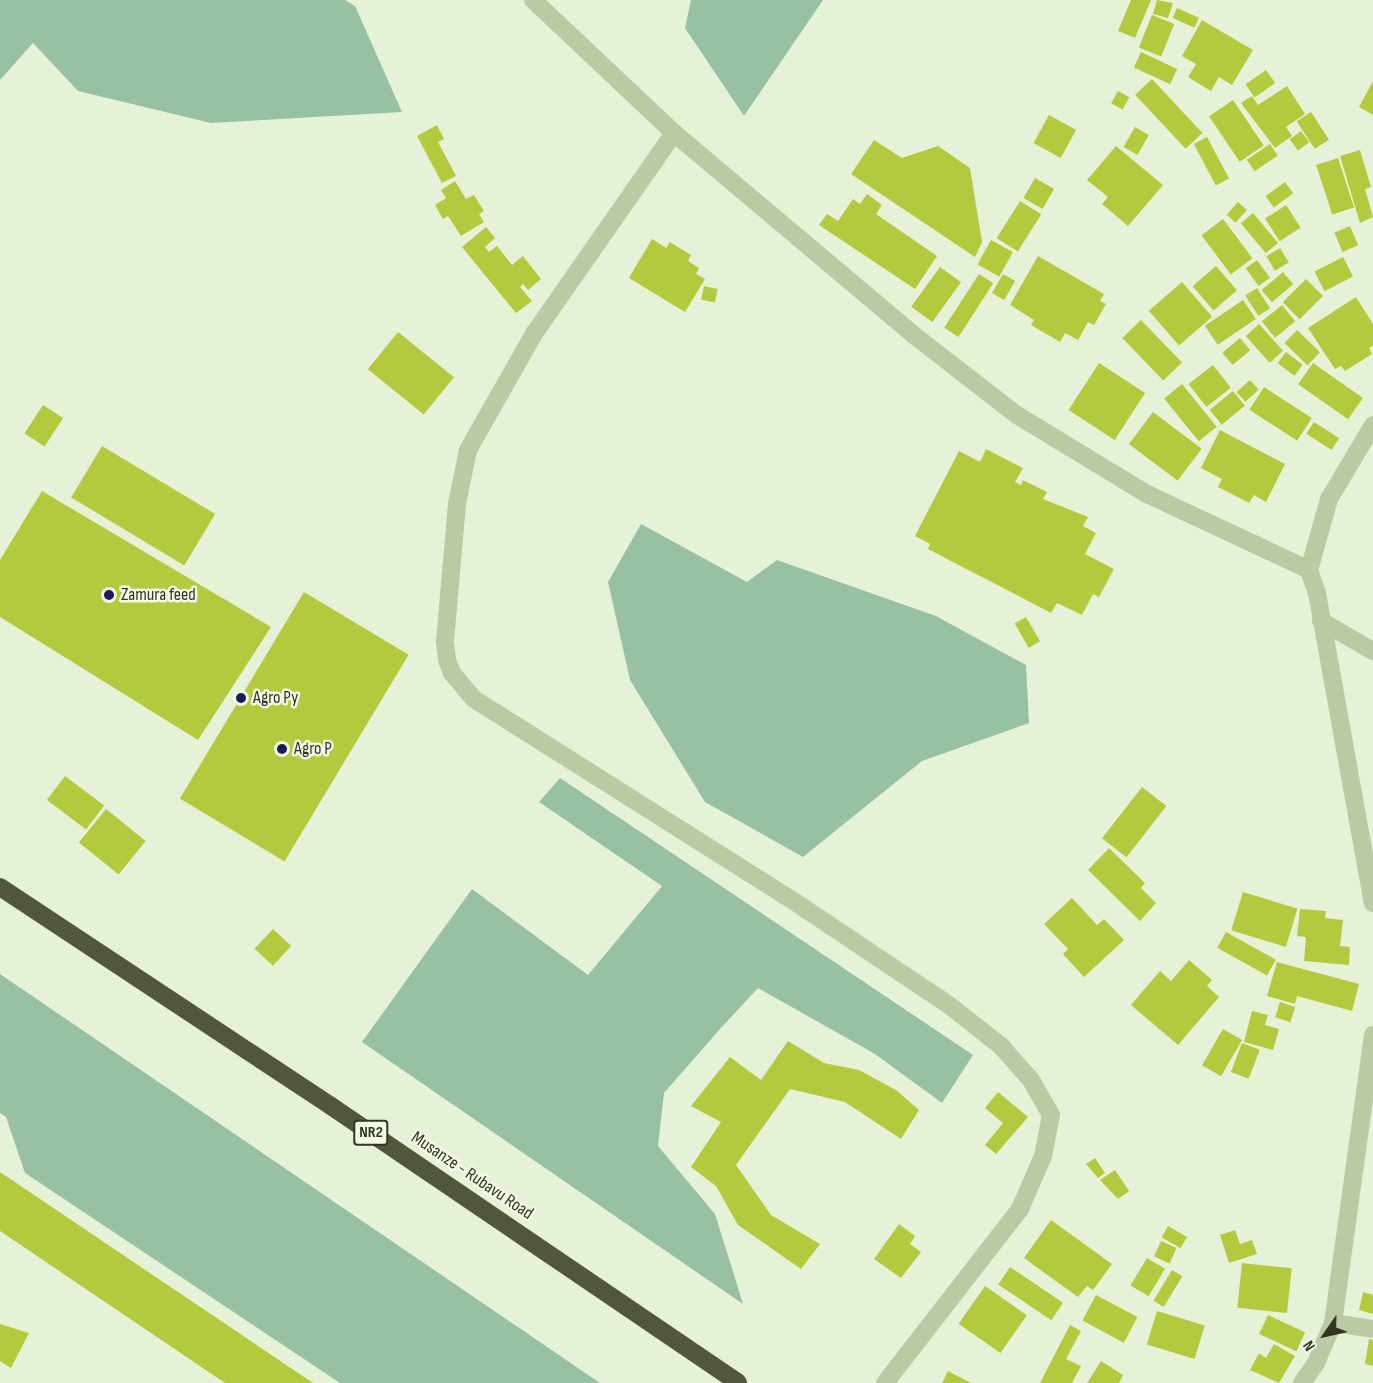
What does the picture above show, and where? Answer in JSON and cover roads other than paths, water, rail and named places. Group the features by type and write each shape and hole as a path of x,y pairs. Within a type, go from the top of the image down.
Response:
{"highway":[{"name":"Musanze - Rubavu Road","path":"0,887 331,1106 738,1383"}],"street":[{"path":"533,0 674,134 915,336 1017,415 1147,494 1309,570"},
{"path":"674,134 535,332 468,450 457,504 445,642 447,660 452,673 474,699 789,898 949,1005 1000,1046 1031,1080 1051,1115 1043,1156 1020,1209 885,1383"},
{"path":"1373,425 1329,499 1309,570 1321,621 1373,903"},
{"path":"1321,621 1373,651"},
{"path":"1302,1383 1316,1363 1333,1323 1373,1035"},
{"path":"1333,1323 1373,1329"}],"place":[{"name":"Zamura feed","path":"109,595"},
{"name":"Agro Py","path":"241,698"},
{"name":"Agro P","path":"282,749"}]}
